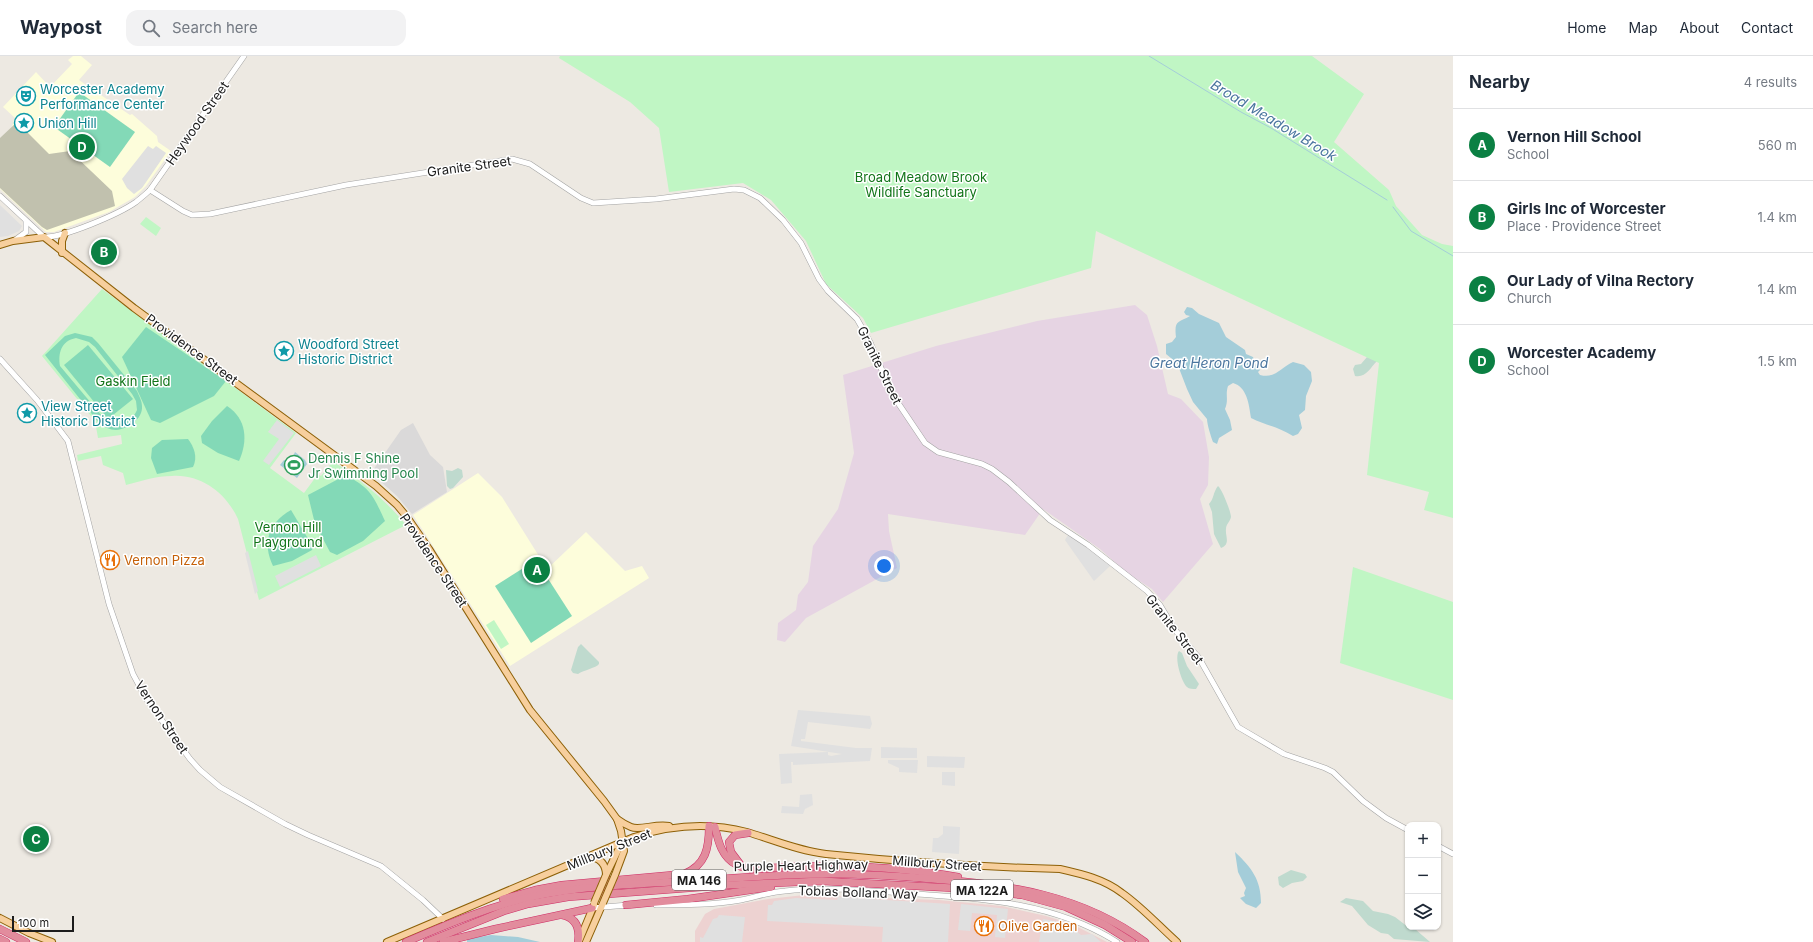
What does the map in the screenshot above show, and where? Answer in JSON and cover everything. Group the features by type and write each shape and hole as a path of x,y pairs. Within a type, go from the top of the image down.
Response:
{"highway":[{"path":"712,827 726,856 734,864 745,868"},
{"path":"440,928 490,904 535,890 590,881 678,875 690,871 701,863 708,850 712,827"},
{"path":"745,868 733,855 729,842 735,834 748,833"},
{"name":"MA 122A","path":"745,868 805,866 882,868 948,875 1002,885"},
{"name":"Purple Heart Highway","path":"406,942 495,906 538,895 571,890 661,883 829,874 891,876 1002,885 1044,894 1073,903 1099,914 1145,942"},
{"name":"MA 122A","path":"626,905 822,881"},
{"name":"Purple Heart Highway","path":"427,942 498,914 528,904 562,898 729,885 822,881 954,888 1022,895 1066,907 1086,916 1132,942"},
{"path":"442,942 593,906"},
{"path":"560,915 568,916 575,922 579,931 578,942"},
{"path":"0,929 26,942"},
{"path":"0,938 7,942"}],"main road":[{"path":"62,253 62,241 65,233"},
{"path":"0,245 13,241 44,237"},
{"name":"Providence Street","path":"44,237 62,253 376,486 397,505 414,526 530,710 617,819 620,828 623,855 586,942"},
{"path":"617,819 633,828 655,825 674,827"},
{"name":"Millbury Street","path":"387,942 622,842 647,833 674,827 712,827 748,833 824,854 906,861 1060,869 1087,875 1100,880 1123,893 1177,942"},
{"path":"578,942 606,875 622,842"},
{"path":"589,856 602,862 606,869 606,875"},
{"path":"0,918 29,933 52,942"}],"street":[{"name":"Heywood Street","path":"44,237 50,238 65,233 124,209 136,202 150,190 244,56"},
{"name":"Granite Street","path":"150,190 183,211 192,214 210,214 351,184 512,159 530,164 581,198 593,203 656,199 734,189 752,193 772,209 795,234 824,286 857,320 870,342 895,400 926,443 938,452 982,464 992,469 1009,482 1053,523 1088,545 1146,591 1160,606 1175,630 1199,658 1238,727 1284,754 1333,772 1363,802 1386,818 1405,828"},
{"name":"Providence Street","path":"0,196 44,237"},
{"path":"13,241 25,234 27,228 26,221"},
{"name":"Vernon Street","path":"0,359 27,389 68,441 109,604 133,674 147,700 190,759 200,770 220,787 285,824 385,868 443,919"},
{"path":"1441,848 1453,854"},
{"name":"Tobias Bolland Way","path":"593,906 711,903 741,900 783,891 806,889 868,891 956,897 1014,903 1054,912 1087,926 1117,942"}],"shaded area":[{"path":"73,56 81,56 92,65 79,80 130,115 132,114 157,136 158,142 171,151 146,186 135,197 109,212 54,232 46,232 0,189 0,140 11,129 15,118 3,107 36,72 50,87 72,64 68,60"},
{"path":"17,122 49,154 70,151 112,191 115,206 47,230 42,227 0,188 0,138"},
{"path":"148,146 153,149 156,146 166,153 142,188 134,194 127,188 122,179"},
{"path":"0,205 22,226 19,231 8,236 0,237"},
{"path":"1135,305 1147,315 1157,346 1168,394 1181,399 1203,422 1209,457 1208,485 1200,499 1213,544 1163,602 1152,589 1127,573 1100,549 1043,509 1025,535 888,514 889,531 897,568 806,618 785,642 777,640 778,623 796,610 798,595 808,582 813,546 838,509 854,453 843,375 936,346 1037,321"},
{"path":"1367,357 1377,361 1365,374 1355,376 1353,369 1355,365 1361,364"},
{"path":"277,420 294,433 269,465 263,461 279,439 268,432"},
{"path":"413,423 430,455 443,467 447,492 412,514 397,496 371,473 401,430"},
{"path":"458,468 462,470 463,477 453,488 450,489 447,486 446,470 452,471"},
{"path":"478,473 502,497 547,569 586,532 625,571 642,566 649,578 510,666 413,515"},
{"path":"1218,486 1222,491 1230,510 1231,517 1226,527 1227,542 1221,548 1214,534 1212,512 1209,504"},
{"path":"1068,535 1076,538 1110,566 1094,581 1065,540"},
{"path":"248,551 258,591 255,594 245,553"},
{"path":"316,555 321,566 280,587 275,576"},
{"path":"581,644 599,662 599,664 578,674 573,673 571,670 578,647"},
{"path":"1179,651 1182,653 1187,666 1199,684 1196,689 1188,688 1183,680 1177,658"},
{"path":"798,710 870,716 872,724 870,729 808,722 805,739 801,739 801,741 856,748 872,748 870,761 793,765 793,762 791,762 792,783 781,784 779,754 828,752 828,755 831,756 842,754 791,746"},
{"path":"881,747 917,748 917,758 881,758"},
{"path":"927,756 965,757 964,768 927,767"},
{"path":"888,760 918,760 917,773 899,772 899,768 888,763"},
{"path":"942,772 955,772 955,786 942,785"},
{"path":"812,794 813,805 805,809 803,814 781,813 782,806 799,807 800,795"},
{"path":"943,826 960,827 959,854 932,852 933,838 938,838 943,834"},
{"path":"1291,870 1305,874 1307,877 1303,881 1292,883 1283,888 1279,885 1278,877"},
{"path":"804,895 939,900 1002,906 1046,916 1072,924 1107,942 695,942 695,931 705,914 714,909 768,899"},
{"path":"838,897 950,904 948,942 882,942 883,927 767,921 768,905 772,905 774,901 796,898 837,900"},
{"path":"1346,898 1363,901 1373,911 1395,917 1405,925 1405,930 1416,930 1430,942 1394,939 1388,934 1381,933 1368,925 1352,906 1340,902"},
{"path":"961,904 1008,909 1005,938 995,937 997,915 972,913 970,931 958,930"},
{"path":"719,915 745,917 742,942 700,942 700,937 703,938 713,919 717,918"},
{"path":"1043,919 1066,923 1081,935 1092,934 1101,942 1039,942"}],"green space":[{"name":"Broad Meadow Brook Wildlife Sanctuary","path":"560,56 1312,56 1364,94 1334,142 1389,190 1396,206 1422,235 1442,244 1453,246 1453,518 1424,510 1429,492 1367,475 1379,363 1096,231 1091,268 871,333 863,318 826,284 806,241 771,200 743,183 669,192 659,128 630,102 559,58"},
{"path":"79,92 135,132 110,167 54,127"},
{"path":"146,217 161,228 156,236 140,224"},
{"path":"102,289 296,433 270,468 304,493 318,474 321,476 333,461 372,490 406,525 259,600 238,519 227,501 219,493 202,482 183,476 160,477 126,485 123,473 103,465 101,456 78,461 77,455 122,444 121,435 98,438 95,421 42,356"},
{"path":"146,327 226,381 214,396 160,423 151,420 122,357"},
{"path":"75,333 92,337 137,391 142,402 142,411 134,422 125,428 116,430 107,428 99,423 45,355 65,336","holes":["76,338 89,342 95,347 136,401 137,410 135,414 132,418 120,424 107,422 60,366 60,352 67,342"]},
{"path":"88,345 133,399 108,419 64,365"},
{"path":"227,406 239,417 244,431 244,446 239,461 218,453 202,443 201,436 212,421"},
{"path":"188,439 195,452 193,467 157,474 151,458 152,448 162,440"},
{"path":"346,475 361,484 366,489 374,499 385,521 363,541 337,555 330,552 315,524 308,495"},
{"name":"Vernon Hill Playground","path":"291,510 313,547 312,550 292,561 273,566 268,549 269,534 277,521"},
{"path":"536,560 572,616 531,643 495,586"},
{"path":"1353,567 1453,602 1453,700 1340,663"},
{"path":"494,620 509,644 501,649 486,625"}],"water":[{"name":"Great Heron Pond","path":"1187,307 1192,308 1199,314 1219,323 1226,337 1245,350 1246,354 1253,357 1256,366 1260,370 1258,372 1260,375 1270,376 1293,362 1304,365 1311,372 1312,381 1306,396 1305,410 1299,415 1302,428 1298,434 1293,436 1251,418 1248,402 1244,392 1238,385 1233,383 1228,386 1225,409 1230,420 1232,430 1219,438 1217,444 1213,442 1207,419 1193,402 1177,363 1166,354 1166,344 1172,342 1176,337 1176,325 1180,321 1190,316 1186,315 1184,312"},
{"name":"Dennis F Shine Jr Swimming Pool","path":"295,452 305,460 307,464 297,478 280,465 284,460 290,463"},
{"path":"1235,852 1251,869 1257,881 1261,895 1261,903 1256,908 1246,904 1240,898 1245,896 1244,893 1246,888 1238,872"},
{"path":"491,935 518,937 540,942 467,942 467,939"}],"waterway":[{"name":"Broad Meadow Brook","path":"1149,56 1241,112 1271,128 1387,200"},
{"name":"Broad Meadow Brook","path":"1393,207 1411,231 1453,256"}],"place":[{"name":"Worcester Academy Performance Center","path":"26,96"},
{"name":"Union Hill","path":"24,123"},
{"name":"Worcester Academy","path":"82,147"},
{"name":"Girls Inc of Worcester","path":"104,252"},
{"name":"Woodford Street Historic District","path":"284,351"},
{"name":"View Street Historic District","path":"27,413"},
{"name":"Dennis F Shine Jr Swimming Pool","path":"294,465"},
{"name":"Vernon Pizza","path":"110,560"},
{"name":"Vernon Hill School","path":"537,570"},
{"name":"Our Lady of Vilna Rectory","path":"36,839"},
{"name":"Olive Garden","path":"984,926"}],"park label":[{"name":"Gaskin Field","path":"133,381"}]}
